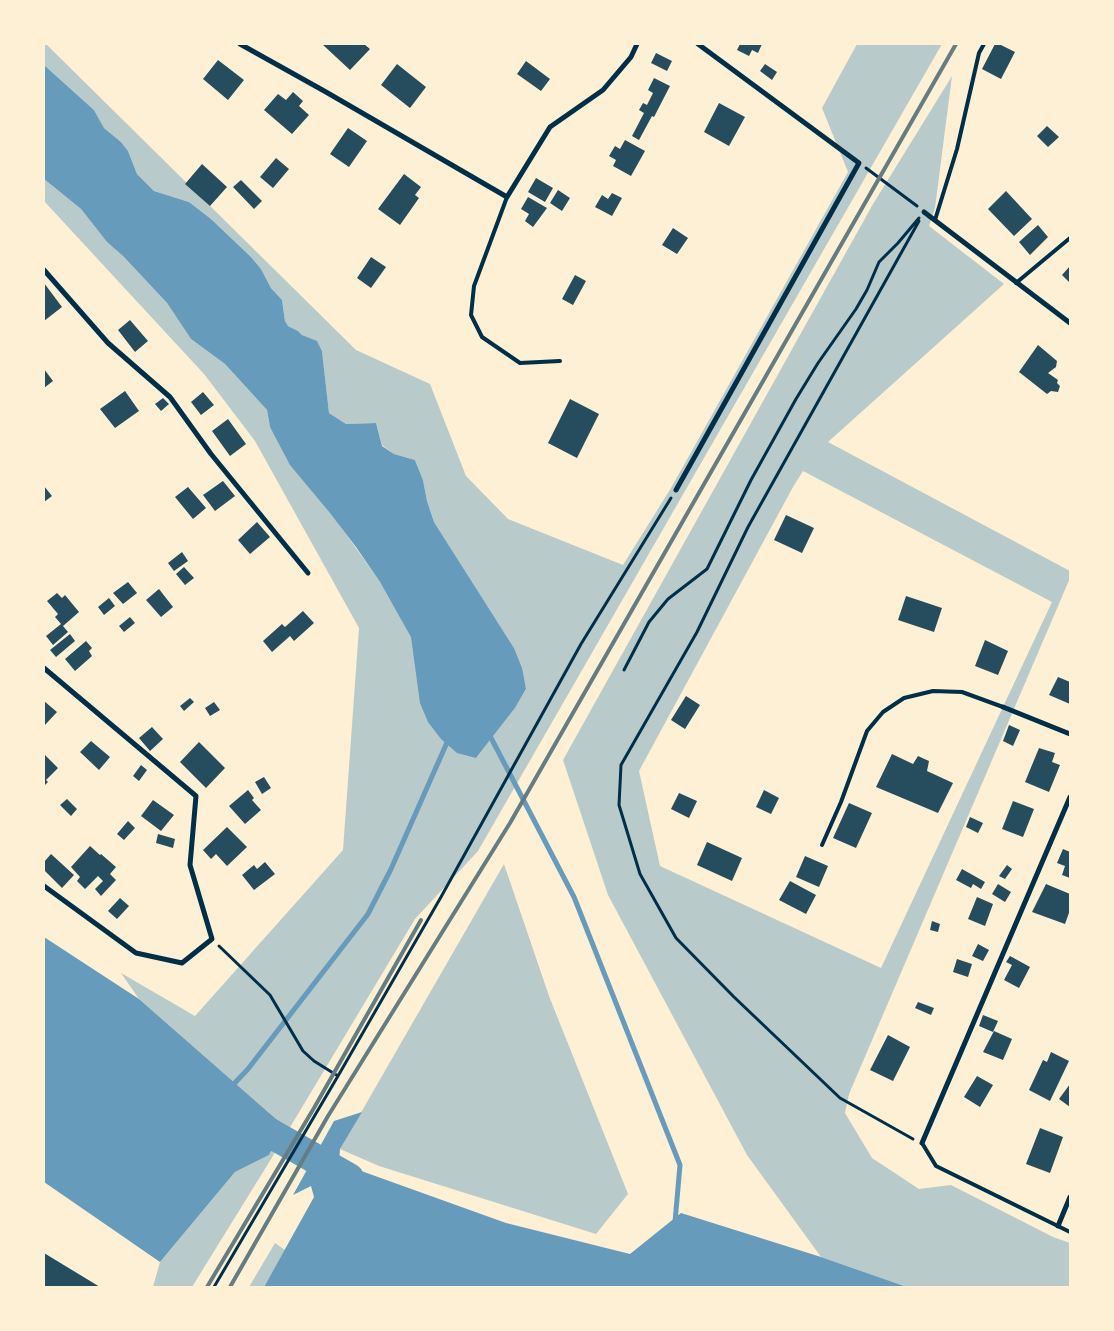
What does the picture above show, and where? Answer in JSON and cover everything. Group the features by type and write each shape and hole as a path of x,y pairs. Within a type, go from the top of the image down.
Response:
{"street":[{"path":"240,44 507,198 550,127 603,90 631,57 637,44"},
{"path":"676,490 859,163 698,44"},
{"path":"924,212 1019,281 1070,323"},
{"path":"44,270 108,343 170,397 211,454 308,573"},
{"path":"44,668 196,796 190,865 212,940 182,963 136,953 44,886"},
{"path":"1003,707 1070,734"},
{"path":"922,1143 1070,797"},
{"path":"1058,1226 1070,1197"}],"lane":[{"path":"935,220 957,150 979,53 984,44"},
{"path":"507,198 474,286 471,315 482,337 520,363 560,361"},
{"path":"1019,281 1070,238"},
{"path":"822,844 841,802 867,731 883,712 904,698 933,691 962,692 1003,707"},
{"path":"922,1143 936,1166 1070,1232"}],"path":[{"path":"859,163 924,212"},
{"path":"624,670 649,622 668,599 707,569 751,480 800,392 856,309 880,262 924,212"},
{"path":"922,1143 840,1098 734,997 676,938 640,874 619,805 621,765 697,632 748,527 924,212"},
{"path":"214,1287 338,1076 581,644 676,490"},
{"path":"212,940 270,995 303,1051 338,1076"}],"shaded area":[{"path":"44,44 356,350 430,384 466,476 508,519 623,565 671,488 848,172 822,108 857,44 942,44 478,851 415,919 192,1287 153,1287 160,1262 235,1172 269,1155 284,1126 139,999 121,973 195,1016 343,850 359,628 255,441 204,374 44,201 44,179 81,209 107,242 123,256 167,303 191,339 225,364 267,410 270,427 380,582 412,637 415,659 476,758 515,708 526,689 514,648 434,522 423,480 415,460 394,454 382,445 376,423 346,424 329,413 322,351 317,342 288,326 285,321 282,300 271,288 261,269 211,219 189,202 154,191 137,174 128,151 121,142 104,128 94,110 44,65"},
{"path":"952,76 935,208 929,226 1004,284 828,442 1070,571 1070,578 849,1094 845,1113 872,1158 919,1189 951,1185 1053,1237 1070,1243 1070,1287 907,1287 821,1257 747,1155 608,895 563,760 873,204","holes":["803,471 1052,602 881,968 660,866 639,771"]},
{"path":"504,864 549,996 628,1194 596,1234 379,1166 340,1149"},
{"path":"275,1243 285,1250 264,1287 249,1287"}],"water":[{"path":"44,65 94,110 104,128 121,142 128,151 137,174 154,191 189,202 211,219 261,269 271,288 282,300 285,321 288,326 302,335 317,341 322,351 329,413 346,424 376,423 382,446 394,454 415,460 423,480 434,522 514,648 522,668 526,689 515,708 476,758 457,753 441,739 428,722 420,703 411,637 380,582 356,547 290,465 270,427 267,410 225,364 191,339 167,303 123,256 107,242 81,209 44,179"},
{"path":"44,937 139,999 284,1126 269,1155 235,1172 160,1262 44,1182"},
{"path":"362,1112 340,1149 339,1163 506,1223 630,1254 681,1213 821,1257 907,1287 264,1287 314,1197 311,1186 293,1195 334,1121"}],"building":[{"path":"322,44 364,44 370,49 350,70"},
{"path":"740,44 762,44 758,53 752,50 749,56 737,50"},
{"path":"995,44 1015,52 1001,79 982,69"},
{"path":"656,53 672,61 667,71 651,63"},
{"path":"218,60 244,80 228,100 203,79"},
{"path":"526,61 550,79 541,91 517,74"},
{"path":"397,64 426,87 410,108 381,85"},
{"path":"765,64 777,72 772,80 760,71"},
{"path":"654,78 670,86 654,117 652,116 639,140 632,136 644,113 639,110 643,103 647,105 653,93 648,90"},
{"path":"293,92 303,101 299,106 309,115 292,134 264,110 278,94 286,100"},
{"path":"719,103 745,117 729,146 704,132"},
{"path":"1047,126 1059,137 1048,147 1037,136"},
{"path":"348,128 367,141 349,167 330,154"},
{"path":"625,140 645,151 631,176 613,166 616,160 609,156 615,146 620,149"},
{"path":"276,158 289,169 273,188 260,177"},
{"path":"202,164 227,187 210,206 185,184"},
{"path":"404,174 421,187 415,195 419,198 400,225 378,209"},
{"path":"536,178 553,188 545,202 528,192"},
{"path":"241,180 262,201 254,209 233,187"},
{"path":"558,190 570,198 562,211 550,203"},
{"path":"1006,191 1032,219 1014,236 988,209"},
{"path":"612,193 622,198 612,216 595,207 602,195 608,199"},
{"path":"528,197 547,208 533,227 525,221 529,214 521,209"},
{"path":"1038,225 1048,237 1030,255 1019,242"},
{"path":"673,228 688,238 677,254 662,245"},
{"path":"371,257 386,267 371,288 357,278"},
{"path":"1070,266 1070,283 1062,275"},
{"path":"575,275 586,281 573,305 562,299"},
{"path":"44,283 62,307 44,321"},
{"path":"130,320 148,341 135,352 118,330"},
{"path":"1038,345 1057,361 1056,367 1048,373 1058,380 1057,383 1060,386 1058,392 1051,391 1047,394 1019,372"},
{"path":"44,369 53,381 44,388"},
{"path":"125,391 139,411 115,428 100,409"},
{"path":"203,392 214,405 201,415 191,402"},
{"path":"163,398 169,404 161,411 155,404"},
{"path":"570,399 599,414 577,458 548,443"},
{"path":"228,419 246,444 230,456 212,431"},
{"path":"223,481 235,496 215,511 203,495"},
{"path":"44,486 52,496 44,502"},
{"path":"188,487 206,508 193,519 175,497"},
{"path":"786,515 814,528 802,553 774,540"},
{"path":"257,522 270,537 250,554 238,540"},
{"path":"182,552 188,561 174,571 168,563"},
{"path":"184,567 194,578 185,585 176,574"},
{"path":"128,582 137,593 123,604 113,593"},
{"path":"159,589 173,607 161,617 146,600"},
{"path":"57,593 62,598 65,595 79,612 63,626 68,632 53,645 46,636 61,624 55,617 58,614 47,601"},
{"path":"906,596 942,608 934,632 898,620"},
{"path":"109,598 115,606 104,615 98,607"},
{"path":"303,611 314,623 294,641 290,636 272,652 263,641 282,624 285,627"},
{"path":"130,617 135,623 124,632 119,626"},
{"path":"70,634 75,641 56,657 50,650"},
{"path":"985,640 1008,651 998,675 975,666"},
{"path":"86,641 92,648 89,651 92,656 75,671 65,659"},
{"path":"1058,677 1070,682 1070,704 1049,695"},
{"path":"686,696 700,705 685,729 671,720"},
{"path":"190,698 194,702 184,711 180,706"},
{"path":"44,701 57,712 44,726"},
{"path":"214,702 220,710 210,716 205,708"},
{"path":"1009,725 1020,730 1013,746 1003,741"},
{"path":"152,727 163,739 150,751 139,738"},
{"path":"91,741 110,757 99,770 80,752"},
{"path":"199,742 225,768 206,788 180,762"},
{"path":"1039,748 1055,753 1052,762 1060,765 1049,792 1025,782"},
{"path":"44,754 58,768 46,780 48,782 44,786"},
{"path":"892,754 913,764 918,756 929,761 927,771 953,783 938,813 876,787"},
{"path":"141,765 147,770 139,781 133,776"},
{"path":"264,777 271,788 262,794 255,782"},
{"path":"248,790 254,798 252,800 261,810 245,824 229,806"},
{"path":"764,790 779,798 771,814 756,807"},
{"path":"679,793 697,801 689,818 671,809"},
{"path":"67,799 77,809 71,816 60,805"},
{"path":"153,800 174,815 161,831 141,816"},
{"path":"1013,801 1034,809 1023,837 1002,829"},
{"path":"849,803 872,813 856,848 833,838"},
{"path":"970,817 983,823 978,833 966,827"},
{"path":"128,821 135,828 124,840 117,834"},
{"path":"227,827 247,847 227,866 216,854 211,859 203,850"},
{"path":"158,834 175,839 173,848 156,843"},
{"path":"707,842 742,858 732,881 697,865"},
{"path":"90,846 116,867 110,874 116,880 101,896 95,889 103,881 98,876 85,889 77,881 80,877 71,867"},
{"path":"1063,849 1070,852 1070,878 1062,875 1065,866 1057,863"},
{"path":"51,854 74,875 62,888 44,870 44,862"},
{"path":"805,856 828,866 819,887 796,877"},
{"path":"265,862 275,874 254,890 242,875 254,865 257,869"},
{"path":"1007,865 1012,869 1005,879 999,876"},
{"path":"962,869 985,882 981,889 973,884 971,888 956,880"},
{"path":"790,881 816,895 806,914 779,900"},
{"path":"998,884 1011,892 1005,902 992,894"},
{"path":"1046,884 1070,894 1070,910 1065,924 1032,912"},
{"path":"977,897 993,904 985,926 968,919"},
{"path":"120,898 129,906 117,919 108,911"},
{"path":"932,921 940,924 938,932 930,930"},
{"path":"978,944 989,950 983,961 972,956"},
{"path":"1010,956 1030,967 1019,988 1004,980 1012,965 1006,962"},
{"path":"957,959 972,964 968,977 953,972"},
{"path":"918,1002 934,1008 931,1015 915,1008"},
{"path":"983,1015 998,1021 993,1032 979,1026"},
{"path":"994,1031 1012,1039 1003,1060 983,1052"},
{"path":"888,1035 910,1047 893,1081 870,1070"},
{"path":"1051,1052 1069,1061 1050,1101 1029,1090 1043,1060 1047,1062"},
{"path":"977,1076 993,1085 980,1107 964,1097"},
{"path":"1070,1084 1070,1107 1059,1099"},
{"path":"1040,1128 1063,1137 1050,1173 1026,1164"},
{"path":"44,1253 100,1287 44,1287"}],"waterway":[{"path":"488,732 574,897 680,1165 675,1222"},
{"path":"230,1088 248,1069 368,914 391,869 449,738"},
{"path":"242,1117 349,1178"}],"railway":[{"path":"230,1287 328,1116 510,823 956,44"},
{"path":"207,1287 314,1108 421,920"}]}
